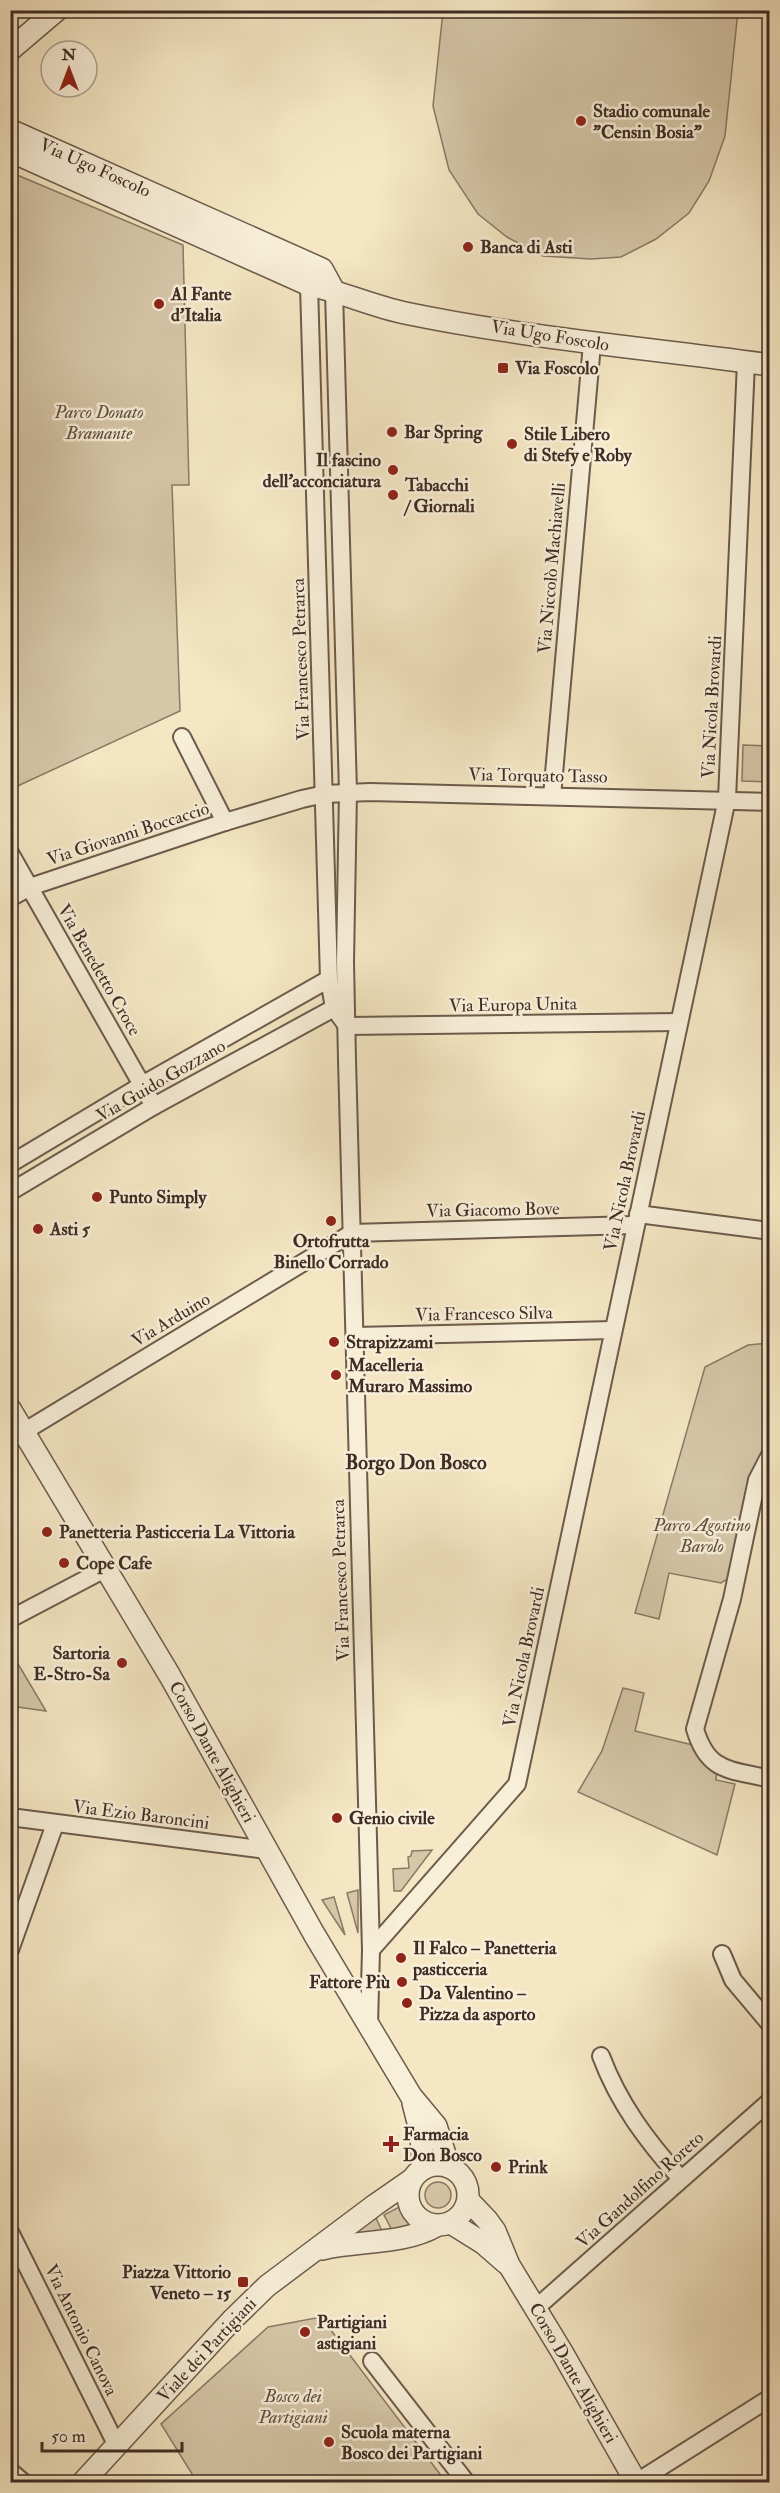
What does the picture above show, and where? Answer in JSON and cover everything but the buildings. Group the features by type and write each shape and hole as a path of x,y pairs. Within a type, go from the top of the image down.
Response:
{"street":[{"path":"10,51 57,10"},
{"name":"Via Ugo Foscolo","path":"10,130 322,269 334,291"},
{"name":"Via Ugo Foscolo","path":"10,151 309,285 383,308 407,314 592,344 770,365"},
{"name":"Via Francesco Petrarca","path":"309,285 329,979 334,1008 347,1026"},
{"name":"Via Francesco Petrarca","path":"334,291 348,792 345,962 371,1950 369,2025"},
{"name":"Via Niccolò Machiavelli","path":"552,796 592,344"},
{"name":"Via Nicola Brovardi","path":"371,1950 517,1784 727,799 746,362"},
{"name":"Via Giovanni Boccaccio","path":"183,737 225,822"},
{"name":"Via Giovanni Boccaccio","path":"10,898 30,887 225,822 325,794 348,792"},
{"name":"Via Torquato Tasso","path":"348,792 727,799 770,802"},
{"name":"Via Benedetto Croce","path":"10,854 154,1106"},
{"name":"Via Guido Gozzano","path":"10,1164 142,1085 329,979"},
{"name":"Via Guido Gozzano","path":"10,1192 154,1106 334,1008"},
{"name":"Via Europa Unita","path":"347,1026 679,1022"},
{"name":"Via Giacomo Bove","path":"352,1233 637,1220 770,1231"},
{"name":"Via Arduino","path":"17,1436 352,1233"},
{"name":"Via Francesco Silva","path":"355,1336 613,1330"},
{"name":"Corso Dante Alighieri","path":"10,1409 17,1436 105,1569 170,1676 267,1850 369,2025 411,2096 436,2126 449,2167"},
{"path":"770,1455 757,1480 732,1599 695,1729 701,1747 717,1765 770,1779"},
{"path":"10,1619 105,1569"},
{"name":"Via Ezio Baroncini","path":"10,1817 267,1850"},
{"path":"10,1950 55,1824"},
{"path":"722,1954 733,1980 770,2024"},
{"path":"601,2056 627,2113 681,2179"},
{"name":"Corso Dante Alighieri","path":"411,2096 421,2133 417,2175"},
{"name":"Via Gandolfino Roreto","path":"536,2308 770,2101"},
{"path":"441,2165 449,2167 465,2180 468,2200 459,2218 443,2224 426,2223 411,2210 408,2190 417,2175 441,2165"},
{"name":"Viale dei Partigiani","path":"83,2482 232,2320 267,2286 417,2175"},
{"name":"Corso Dante Alighieri","path":"468,2200 495,2231 509,2265 636,2482"},
{"name":"Corso Dante Alighieri","path":"443,2224 483,2243 509,2265"},
{"name":"Viale dei Partigiani","path":"312,2251 346,2243 404,2238 443,2224"},
{"name":"Via Antonio Canova","path":"10,2232 117,2446"},
{"path":"372,2361 466,2482"},
{"path":"636,2482 770,2398"},
{"path":"10,2471 23,2482"}],"green space":[{"name":"Stadio comunale \"Censin Bosia\"","path":"443,11 738,11 725,136 709,181 689,213 656,239 621,257 591,259 543,256 507,237 478,214 449,170 433,106"},
{"name":"Parco Donato Bramante","path":"10,172 183,245 189,485 172,485 180,711 11,789"},
{"path":"743,745 769,746 769,782 742,781"},
{"name":"Parco Agostino Barolo","path":"769,1343 769,1455 737,1573 721,1583 669,1573 659,1619 635,1613 705,1367 748,1345"},
{"path":"11,1652 46,1711 11,1706"},
{"path":"623,1688 644,1693 635,1731 701,1747 717,1765 716,1780 735,1784 717,1855 578,1792 602,1751"},
{"path":"432,1850 401,1891 394,1891 393,1869 409,1868 408,1857 411,1856 412,1851"},
{"path":"358,1890 358,1933 347,1893"},
{"path":"334,1897 345,1935 322,1900"},
{"path":"438,2182 448,2185 451,2195 448,2205 438,2208 428,2205 425,2195 428,2185"},
{"path":"401,2206 407,2219 417,2229 393,2232 384,2215"},
{"path":"376,2218 383,2233 339,2234"},
{"name":"Bosco dei Partigiani","path":"321,2317 446,2482 197,2482 161,2424 268,2327"}],"place":[{"name":"Stadio comunale \"Censin Bosia\"","path":"581,121"},
{"name":"Banca di Asti","path":"468,247"},
{"name":"Al Fante d'Italia","path":"159,304"},
{"name":"Via Foscolo","path":"503,368"},
{"name":"Bar Spring","path":"392,432"},
{"name":"Stile Libero di Stefy e Roby","path":"512,444"},
{"name":"Il fascino dell'acconciatura","path":"393,470"},
{"name":"Tabacchi / Giornali","path":"393,495"},
{"name":"Punto Simply","path":"97,1197"},
{"name":"Ortofrutta Binello Corrado","path":"331,1221"},
{"name":"Asti 5","path":"38,1229"},
{"name":"Strapizzami","path":"334,1342"},
{"name":"Macelleria Muraro Massimo","path":"336,1375"},
{"name":"Panetteria Pasticceria La Vittoria","path":"47,1532"},
{"name":"Cope Cafe","path":"64,1563"},
{"name":"Sartoria E-Stro-Sa","path":"122,1663"},
{"name":"Genio civile","path":"337,1818"},
{"name":"Il Falco – Panetteria pasticceria","path":"401,1958"},
{"name":"Fattore Più","path":"402,1982"},
{"name":"Da Valentino – Pizza da asporto","path":"407,2003"},
{"name":"Farmacia Don Bosco","path":"391,2144"},
{"name":"Prink","path":"496,2167"},
{"name":"Piazza Vittorio Veneto – 15","path":"243,2282"},
{"name":"Partigiani astigiani","path":"305,2332"},
{"name":"Scuola materna Bosco dei Partigiani","path":"329,2442"}],"district":[{"name":"Borgo Don Bosco","path":"416,1462"}]}
